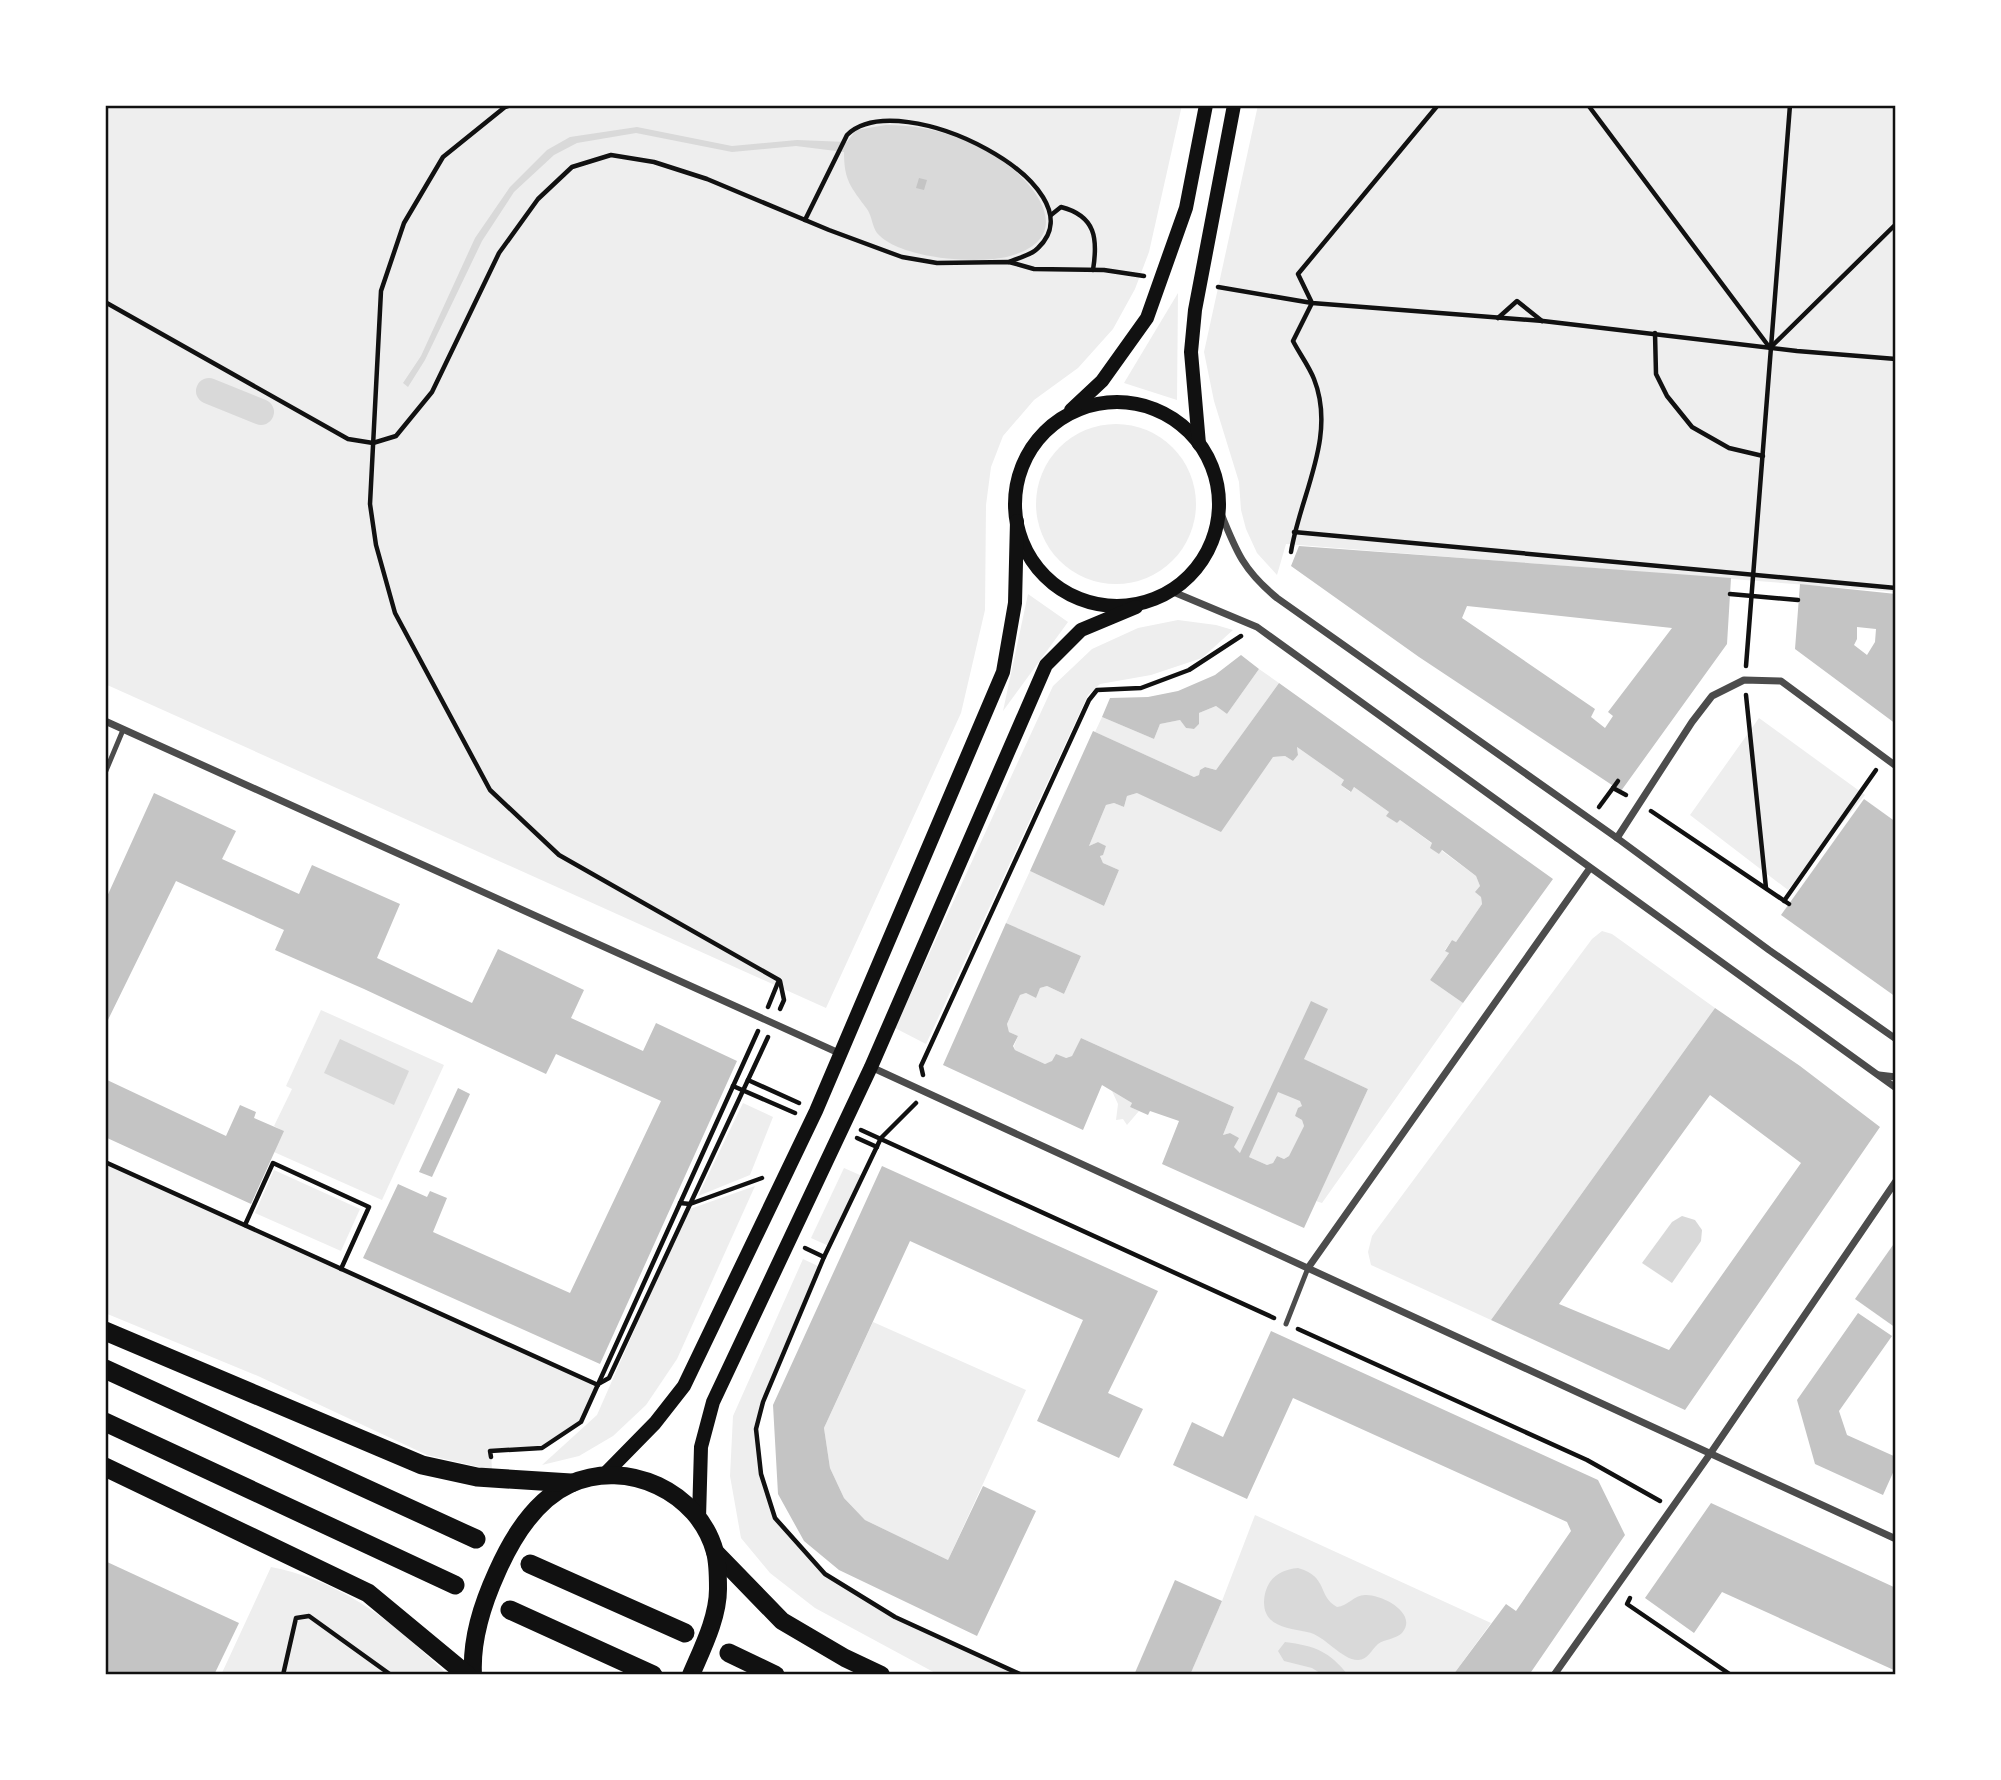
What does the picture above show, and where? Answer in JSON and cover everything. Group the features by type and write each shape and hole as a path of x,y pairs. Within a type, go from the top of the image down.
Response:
{"highway":[{"path":"105,1331 422,1465 494,1479 571,1483"},
{"path":"105,1369 476,1539"},
{"path":"105,1422 455,1585"},
{"path":"105,1467 368,1593 467,1675"},
{"path":"530,1564 685,1633"},
{"path":"510,1610 653,1675"},
{"path":"729,1653 775,1675"}],"main road":[{"path":"604,1475 655,1423 684,1386 841,1054 1003,672 1015,603 1015,490 1022,464 1031,447 1054,423 1068,414 1102,381 1147,318 1186,208 1206,105"},
{"path":"1199,444 1191,352 1195,310 1234,105"},
{"path":"699,1518 701,1447 713,1402 871,1067 1046,665 1081,630 1171,592 1192,574 1210,544 1220,511 1220,489 1199,444 1173,418 1136,403 1102,404 1068,414"},
{"path":"1017,521 1030,558 1047,578 1064,592 1100,605 1136,607"},
{"path":"473,1675 472,1654 481,1612 506,1552 525,1522 551,1496 571,1483 604,1475 632,1476 657,1484 680,1498 699,1518 715,1552 782,1621 845,1658 881,1675"},
{"path":"691,1675 710,1627 718,1592 715,1552"}],"street":[{"path":"1220,511 1233,545 1250,574 1277,598 1896,1039"},
{"path":"1171,592 1257,627 1896,1088"},
{"path":"1617,838 1692,722 1713,696 1744,680 1781,681 1896,766"},
{"path":"105,721 841,1054"},
{"path":"1308,1268 1590,868"},
{"path":"871,1067 1896,1539"},
{"path":"1878,1075 1896,1077"},
{"path":"1554,1675 1710,1454 1896,1181"}],"lane":[{"path":"105,773 123,730"},
{"path":"1286,1324 1308,1268"}],"path":[{"path":"511,105 443,157 404,223 381,291 370,505 376,545 395,613 490,790 559,855 779,980 784,1000 609,1378 598,1385"},
{"path":"1312,303 1298,274 1438,105"},
{"path":"1588,105 1770,348"},
{"path":"1766,888 1744,680 1753,596 1790,105"},
{"path":"805,220 837,153 855,127 878,120 931,127 957,134 981,146 1027,177 1044,197 1051,215 1049,233 1037,249 1009,262"},
{"path":"105,302 348,439 373,443 396,436 432,392 499,253 538,199 572,167 611,155 654,162 707,179 902,257 937,263 1009,262 1034,269 1104,270"},
{"path":"1051,215 1061,207 1076,211 1093,228 1097,248 1093,270"},
{"path":"1770,348 1896,225"},
{"path":"1271,295 1312,303 1543,321 1770,348 1896,359"},
{"path":"1497,318 1517,301 1543,321"},
{"path":"1292,552 1294,532 1315,466 1323,420 1314,379 1293,341 1312,303"},
{"path":"1656,333 1656,374 1667,396 1692,427 1729,448 1763,456"},
{"path":"1294,532 1896,588"},
{"path":"1730,594 1798,600"},
{"path":"1022,1675 895,1617 825,1574 775,1518 761,1474 756,1429 763,1402 824,1257 880,1138 927,1093 920,1066 1089,700 1097,690 1141,688 1189,670 1257,627"},
{"path":"1618,781 1613,788 1787,903 1885,758"},
{"path":"494,1479 490,1451 542,1448 581,1422 779,980"},
{"path":"733,1086 811,1120"},
{"path":"880,1138 1587,1460 1672,1508"},
{"path":"105,1162 598,1385"},
{"path":"245,1225 273,1163 357,1201 369,1207 341,1269"},
{"path":"680,1203 690,1204 761,1177 781,1185"},
{"path":"1630,1597 1627,1604 1731,1675"},
{"path":"283,1675 296,1618 309,1616 391,1675"}],"shaded area":[{"path":"105,105 1182,105 1149,252 1135,289 1113,329 1078,368 1034,400 1003,436 991,467 986,505 985,610 961,713 826,1008 105,684"},
{"path":"1258,105 1896,105 1896,592 1286,544 1277,575 1257,553 1246,529 1241,510 1239,482 1214,401 1204,352"},
{"path":"886,125 920,128 954,136 985,150 1013,169 1025,180 1042,205 1046,217 1045,229 1039,240 1028,249 996,259 940,258 903,249 877,233 869,212 849,183 844,152 796,146 732,152 636,133 577,143 554,155 514,192 482,241 425,360 408,387 403,383 421,356 475,238 510,187 547,150 570,137 637,127 732,146 797,140 847,142 856,130"},
{"path":"1178,293 1177,400 1124,383"},
{"path":"1116,424 1146,430 1172,448 1190,474 1196,504 1190,534 1172,560 1146,578 1116,584 1086,578 1060,560 1042,534 1036,504 1042,474 1060,448 1086,430"},
{"path":"1028,594 1068,622 1003,711"},
{"path":"1178,620 1233,630 1202,658 1151,675 1100,684 1088,695 926,1044 895,1028 1053,686 1092,649 1138,628"},
{"path":"1259,669 1279,683 1216,770 1205,767 1194,777 1095,732 1102,717 1154,739 1160,724 1180,720 1186,728 1194,729 1199,724 1199,713 1216,706 1227,714"},
{"path":"1759,718 1865,795 1788,890 1690,815"},
{"path":"1297,747 1344,780 1341,785 1350,792 1354,787 1389,812 1387,816 1397,823 1400,820 1476,876 1480,886 1476,892 1481,897 1482,904 1456,942 1452,940 1445,950 1449,953 1430,980 1463,1003 1322,1203 1316,1201 1368,1089 1295,1055 1302,1106 1295,1116 1302,1120 1304,1126 1289,1156 1284,1159 1277,1156 1273,1163 1267,1165 1236,1151 1234,1147 1238,1138 1230,1133 1223,1135 1234,1107 1081,1038 1072,1056 1045,1064 1015,1050 1018,1036 1009,1032 1007,1024 1020,995 1026,993 1036,998 1040,988 1047,986 1064,994 1081,956 1006,923 1030,871 1104,906 1119,870 1103,863 1100,856 1106,846 1098,842 1089,846 1106,805 1114,803 1124,807 1127,796 1273,757 1285,756 1293,761 1298,755"},
{"path":"1602,931 1612,934 1715,1008 1491,1320 1371,1265 1368,1252 1372,1236 1592,939"},
{"path":"321,1010 444,1065 382,1200 274,1152 283,1131 274,1126 292,1089 286,1086"},
{"path":"340,1039 409,1071 394,1105 324,1073"},
{"path":"1112,1091 1132,1103 1130,1107 1139,1111 1127,1125 1123,1119 1116,1120 1118,1104"},
{"path":"743,1103 773,1117 750,1175 698,1196"},
{"path":"105,1162 598,1385 581,1422 542,1448 491,1451 492,1470 427,1455 258,1376 105,1313"},
{"path":"844,1168 862,1176 829,1246 811,1238"},
{"path":"274,1170 360,1209 341,1251 255,1213"},
{"path":"755,1186 677,1359 646,1405 613,1436 579,1456 542,1465 597,1415 687,1210"},
{"path":"1682,1216 1695,1220 1702,1230 1701,1241 1672,1283 1642,1263 1672,1222"},
{"path":"803,1259 820,1267 763,1402 756,1429 760,1473 775,1518 825,1574 895,1617 1022,1675 939,1675 815,1608 770,1573 741,1538 730,1476 733,1416"},
{"path":"873,1322 1026,1390 948,1560 865,1520 844,1498 830,1468 824,1428"},
{"path":"1255,1515 1491,1623 1453,1675 1190,1675"},
{"path":"271,1567 332,1587 369,1608 403,1634 447,1675 221,1675"},
{"path":"1298,1568 1319,1581 1327,1598 1337,1607 1365,1595 1380,1598 1396,1606 1406,1618 1402,1633 1378,1644 1367,1657 1358,1660 1345,1656 1314,1634 1278,1625 1268,1617 1265,1610 1267,1588 1279,1574"},
{"path":"1285,1642 1321,1651 1348,1675 1323,1675 1312,1668 1284,1661 1278,1651"}],"building":[{"path":"919,178 927,180 924,190 916,188"},
{"path":"1299,546 1731,578 1727,644 1621,791 1419,657 1291,566","holes":["1467,606 1672,628 1608,712 1613,716 1605,728 1591,717 1595,709 1462,618"]},
{"path":"1800,584 1896,594 1896,647 1893,657 1896,659 1896,724 1795,649","holes":["1857,627 1876,629 1875,642 1867,655 1854,645"]},
{"path":"1241,655 1259,669 1227,714 1216,706 1199,713 1199,724 1194,729 1186,728 1180,720 1160,724 1154,739 1102,717 1110,698 1148,697 1178,691 1215,675"},
{"path":"1279,683 1553,879 1463,1003 1430,980 1449,953 1445,951 1452,940 1456,942 1482,904 1481,897 1475,892 1480,886 1476,876 1442,850 1439,854 1430,848 1432,843 1400,820 1397,823 1386,816 1389,812 1354,787 1351,792 1341,785 1344,780 1297,747 1298,755 1293,761 1285,756 1273,757 1221,832 1137,793 1127,796 1124,807 1114,803 1106,805 1089,846 1098,842 1106,846 1100,856 1103,863 1119,870 1104,906 1030,871 1093,731 1194,777 1205,767 1216,770"},
{"path":"154,793 236,831 222,859 299,894 312,865 400,904 377,958 472,1003 498,949 584,990 571,1018 643,1051 656,1023 737,1061 600,1364 363,1258 398,1184 427,1197 430,1191 447,1198 433,1232 570,1293 661,1101 556,1054 546,1074 275,950 284,930 176,881 105,1026 105,901"},
{"path":"1864,799 1896,822 1896,997 1781,915"},
{"path":"1006,923 1081,956 1064,994 1047,986 1040,988 1036,998 1026,993 1020,995 1007,1024 1009,1032 1018,1036 1013,1046 1015,1050 1045,1064 1052,1061 1056,1054 1066,1058 1072,1056 1081,1038 1234,1107 1223,1135 1230,1133 1239,1138 1234,1147 1240,1153 1311,1001 1328,1009 1304,1059 1368,1089 1304,1228 1162,1164 1179,1121 1150,1111 1148,1115 1130,1107 1132,1103 1102,1085 1083,1130 943,1065","holes":["1278,1092 1300,1101 1302,1106 1298,1108 1295,1116 1302,1120 1304,1126 1289,1156 1284,1159 1277,1156 1273,1163 1267,1165 1249,1157"]},
{"path":"1715,1008 1800,1066 1880,1127 1685,1410 1491,1320","holes":["1710,1095 1801,1163 1669,1350 1559,1304"]},
{"path":"105,1079 226,1136 240,1105 256,1112 254,1118 284,1131 251,1204 105,1137"},
{"path":"458,1088 470,1094 432,1177 419,1172"},
{"path":"882,1166 1158,1291 1108,1393 1143,1409 1119,1458 1037,1421 1083,1320 910,1241 824,1428 830,1468 844,1498 865,1520 948,1560 983,1486 1036,1511 977,1636 839,1570 804,1541 778,1494 773,1405"},
{"path":"1893,1245 1896,1246 1896,1328 1855,1299"},
{"path":"1858,1313 1892,1336 1839,1411 1847,1435 1896,1457 1896,1466 1883,1495 1815,1464 1797,1400"},
{"path":"1271,1331 1598,1480 1625,1535 1529,1675 1453,1675 1506,1604 1516,1611 1571,1531 1567,1522 1293,1398 1247,1499 1173,1465 1192,1422 1223,1437"},
{"path":"1711,1503 1896,1588 1896,1671 1722,1592 1694,1633 1645,1598"},
{"path":"105,1561 239,1623 214,1675 105,1675"},
{"path":"1175,1580 1222,1601 1190,1675 1134,1675"}],"waterway":[{"path":"209,391 261,412"}]}
